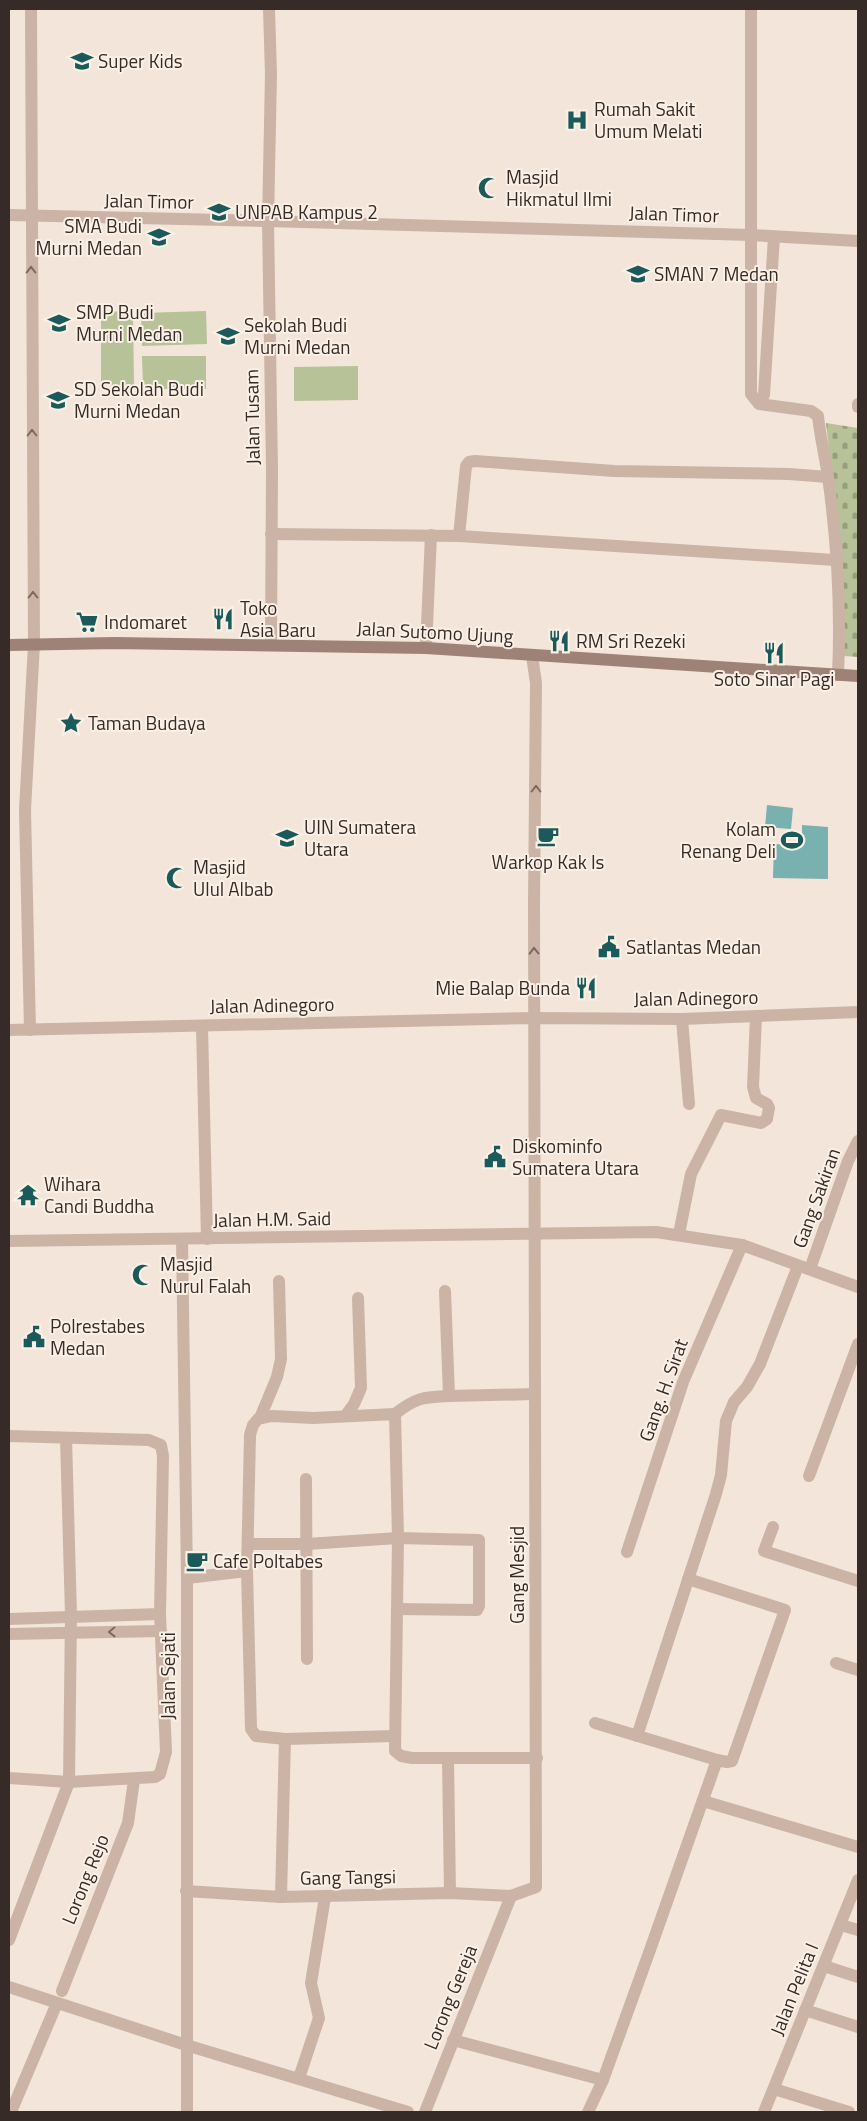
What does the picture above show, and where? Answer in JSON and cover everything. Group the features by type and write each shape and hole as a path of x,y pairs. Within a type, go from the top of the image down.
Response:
{"main road":[{"name":"Jalan Sutomo Ujung","path":"9,645 271,644 426,648 532,656 789,670 858,676"}],"street":[{"path":"30,1030 25,810 34,644 31,9"},
{"name":"Jalan Tusam","path":"269,9 271,74 268,221 271,644"},
{"path":"751,9 751,394 759,404 815,413 818,416 828,477 835,560 840,642 838,675"},
{"name":"Jalan Timor","path":"9,215 751,235 858,241"},
{"path":"764,395 774,236"},
{"path":"459,536 466,466 469,462 475,461 614,471 789,474 828,477"},
{"path":"271,534 459,536 835,560"},
{"path":"426,648 431,535"},
{"path":"532,656 536,683 535,1018"},
{"name":"Jalan Adinegoro","path":"9,1030 535,1018 682,1018 858,1012"},
{"path":"679,1234 691,1174 721,1114 760,1124 767,1119 769,1108 767,1104 756,1098 753,1087 756,1016"},
{"name":"Gang Mesjid","path":"511,1896 534,1890 537,1884 534,1394 536,1234 535,1018"},
{"path":"682,1018 689,1104"},
{"path":"202,1026 207,1239"},
{"name":"Gang Sakiran","path":"638,1736 716,1494 726,1421 734,1402 747,1388 760,1364 858,1141"},
{"name":"Jalan H.M. Said","path":"9,1241 656,1232 742,1244 858,1287"},
{"name":"Jalan Sejati","path":"182,1239 187,1578 187,2112"},
{"name":"Gang. H. Sirat","path":"627,1552 683,1382 742,1244"},
{"path":"279,1281 281,1359 277,1377 260,1418 253,1425 250,1435 248,1571 251,1729 256,1736 285,1739 395,1736"},
{"path":"445,1290 449,1396"},
{"path":"346,1415 354,1404 361,1388 358,1298"},
{"path":"809,1476 858,1344"},
{"path":"260,1418 272,1416 313,1418 394,1414 422,1397 534,1394"},
{"path":"394,1414 398,1538 395,1751 402,1756 448,1759 537,1758"},
{"path":"9,1436 149,1440 161,1445 163,1456 160,1614 166,1752 160,1774 155,1777 134,1780 69,1782 9,1778"},
{"path":"9,1940 69,1782 71,1615 66,1438"},
{"path":"306,1478 307,1659"},
{"path":"773,1527 764,1551 858,1581"},
{"path":"249,1544 307,1544 398,1538 477,1538 479,1606 477,1610 398,1609"},
{"path":"187,1578 248,1571"},
{"path":"595,1722 717,1760 728,1762 732,1760 785,1610 688,1579"},
{"path":"9,1618 160,1614"},
{"path":"9,1634 161,1631"},
{"path":"836,1663 858,1670"},
{"path":"281,1896 285,1739"},
{"path":"448,1759 450,1893"},
{"path":"588,2112 602,2080 717,1760"},
{"name":"Lorong Rejo","path":"62,1991 128,1823 134,1780"},
{"path":"703,1801 858,1847"},
{"name":"Jalan Pelita I","path":"764,2112 857,1887"},
{"name":"Gang Tangsi","path":"186,1891 325,1897 450,1893 511,1896"},
{"name":"Lorong Gereja","path":"425,2112 511,1896"},
{"path":"299,2078 319,2018 311,1982 325,1897"},
{"path":"841,1924 858,1930"},
{"path":"824,1966 858,1977"},
{"path":"9,1987 186,2045 408,2112"},
{"path":"11,2112 57,2003"},
{"path":"805,2010 858,2027"},
{"path":"454,2040 602,2080"},
{"path":"774,2089 849,2112"}],"green space":[{"path":"133,311 134,385 101,385 101,312"},
{"path":"206,311 207,344 142,346 141,313"},
{"path":"142,356 206,356 206,389 143,389"},
{"path":"358,366 358,400 294,401 294,367"},
{"path":"826,423 858,428 858,657 844,656 842,564"}],"water":[{"name":"Kolam Renang Deli","path":"767,805 793,808 791,829 765,827"},
{"path":"802,825 828,827 828,879 773,878 774,844 802,845"}],"place":[{"name":"Super Kids","path":"82,61"},
{"name":"Rumah Sakit Umum Melati","path":"577,120"},
{"name":"Masjid Hikmatul Ilmi","path":"489,188"},
{"name":"UNPAB Kampus 2","path":"219,212"},
{"name":"SMA Budi Murni Medan","path":"159,237"},
{"name":"SMAN 7 Medan","path":"638,274"},
{"name":"SMP Budi Murni Medan","path":"59,323"},
{"name":"Sekolah Budi Murni Medan","path":"228,336"},
{"name":"SD Sekolah Budi Murni Medan","path":"58,400"},
{"name":"Toko Asia Baru","path":"223,619"},
{"name":"Indomaret","path":"87,622"},
{"name":"RM Sri Rezeki","path":"559,641"},
{"name":"Soto Sinar Pagi","path":"774,653"},
{"name":"Taman Budaya","path":"71,723"},
{"name":"Warkop Kak Is","path":"548,836"},
{"name":"UIN Sumatera Utara","path":"287,838"},
{"name":"Kolam Renang Deli","path":"792,840"},
{"name":"Masjid Ulul Albab","path":"177,878"},
{"name":"Satlantas Medan","path":"609,947"},
{"name":"Mie Balap Bunda","path":"586,988"},
{"name":"Diskominfo Sumatera Utara","path":"495,1157"},
{"name":"Wihara Candi Buddha","path":"28,1195"},
{"name":"Masjid Nurul Falah","path":"143,1275"},
{"name":"Polrestabes Medan","path":"34,1337"},
{"name":"Cafe Poltabes","path":"197,1561"}]}
